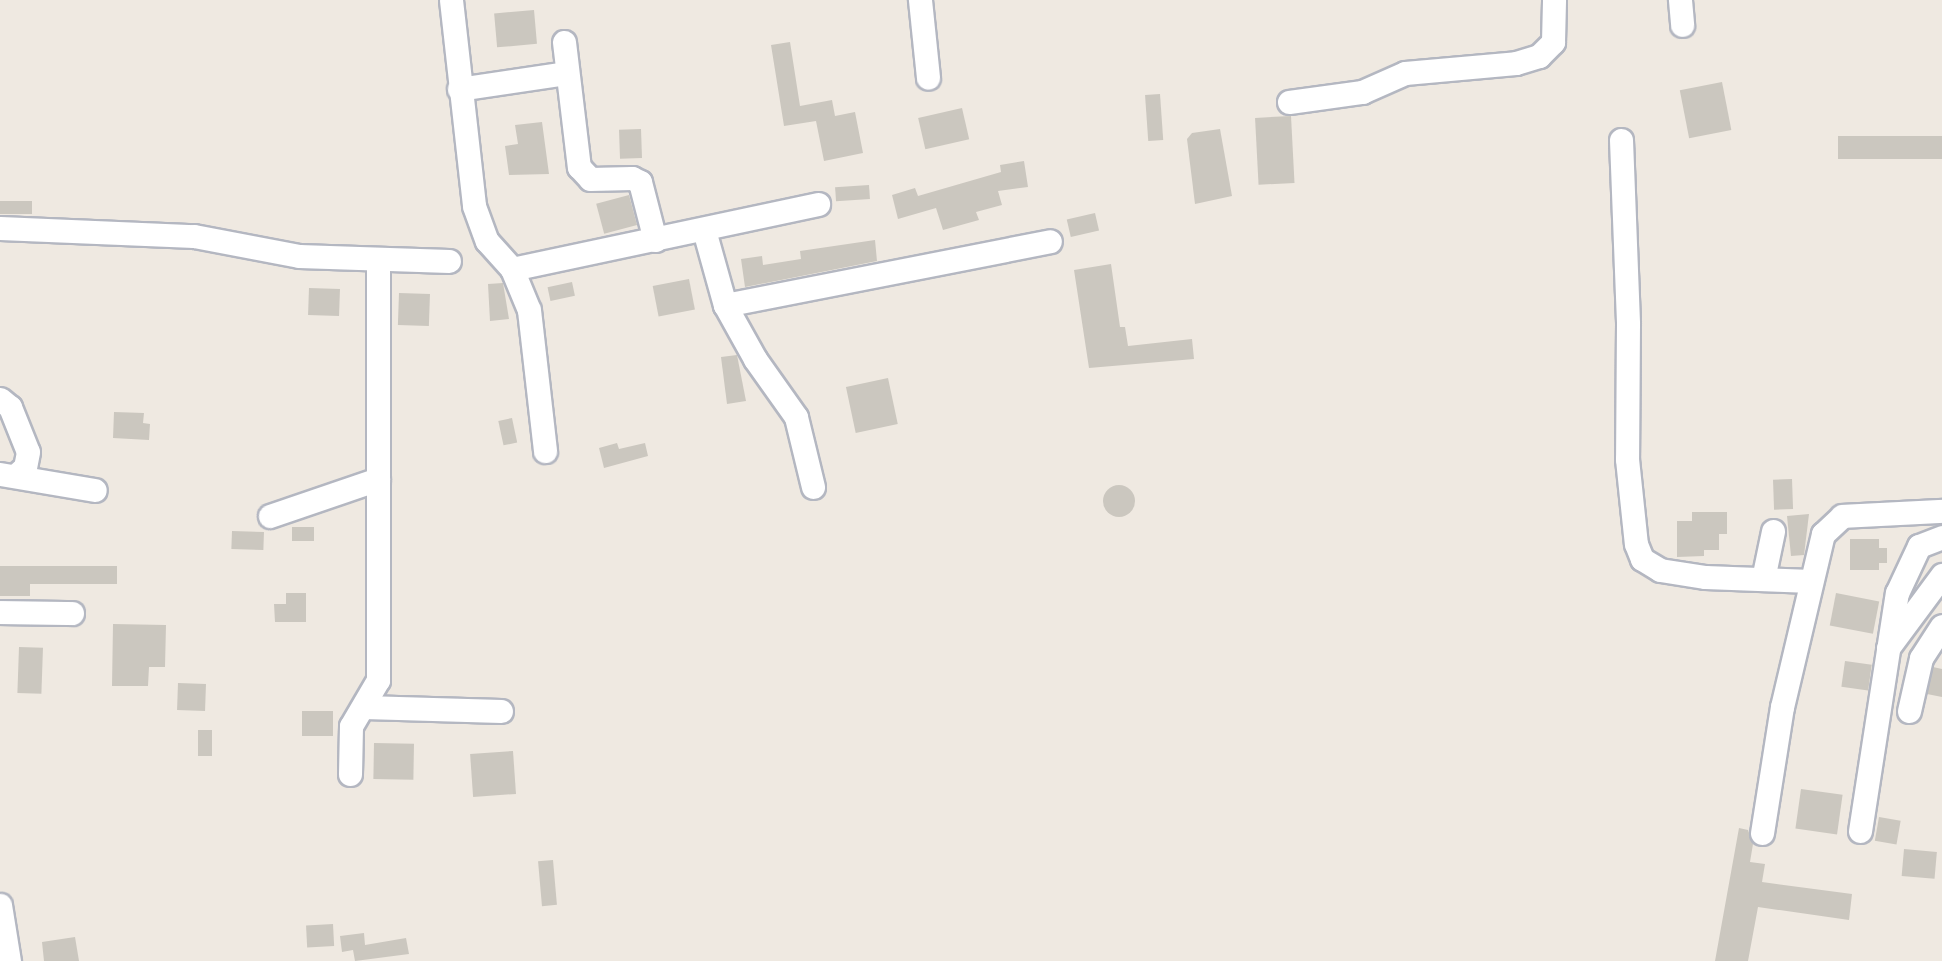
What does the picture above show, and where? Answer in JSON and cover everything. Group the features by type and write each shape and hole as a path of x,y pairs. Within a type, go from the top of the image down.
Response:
{"street":[{"path":"451,0 459,89 480,226 512,269 529,310 545,451"},
{"path":"920,0 928,78"},
{"path":"1289,102 1362,92 1405,73 1516,63 1539,56 1553,43 1554,0"},
{"path":"1680,0 1682,25"},
{"path":"564,42 579,167 590,179 632,178 640,182 655,240"},
{"path":"459,89 566,73"},
{"path":"1620,140 1628,324 1627,459 1636,544 1642,559 1660,570 1811,581"},
{"path":"512,269 818,204"},
{"path":"0,228 194,236 299,256 449,261"},
{"path":"704,230 725,305 755,359 796,417 813,487"},
{"path":"725,305 1050,241"},
{"path":"350,774 351,726 378,680 378,259"},
{"path":"0,399 10,407 28,452 24,467 8,475"},
{"path":"8,475 95,490"},
{"path":"270,516 378,479"},
{"path":"1762,833 1783,707 1823,534 1842,516 1942,511"},
{"path":"1763,579 1773,531"},
{"path":"1860,831 1897,593 1911,557 1927,540 1942,537"},
{"path":"1888,648 1942,575"},
{"path":"0,612 72,613"},
{"path":"1909,710 1922,658 1942,626"},
{"path":"364,707 501,711"},
{"path":"0,905 9,961"}],"building":[{"path":"534,10 537,44 497,47 494,13"},
{"path":"790,42 800,106 832,100 835,116 855,112 863,153 824,161 816,121 784,126 771,45"},
{"path":"1722,82 1731,130 1689,138 1680,90"},
{"path":"1160,94 1163,140 1148,141 1145,95"},
{"path":"962,108 969,139 925,149 918,118"},
{"path":"1291,116 1295,183 1259,185 1255,118"},
{"path":"542,122 549,174 509,175 505,146 518,144 515,125"},
{"path":"641,129 642,158 620,159 619,130"},
{"path":"1220,129 1232,196 1195,204 1187,139 1192,133"},
{"path":"1838,136 1942,136 1942,159 1838,159"},
{"path":"1024,161 1028,187 998,191 1002,205 976,212 979,220 943,230 936,208 898,219 892,195 915,188 918,196 1001,172 1000,165"},
{"path":"869,185 870,199 836,201 835,187"},
{"path":"629,195 637,225 604,234 596,204"},
{"path":"0,201 32,201 32,214 0,214"},
{"path":"1095,213 1099,231 1071,237 1067,220"},
{"path":"875,240 877,261 745,287 741,259 762,256 763,265 801,259 800,251"},
{"path":"1111,264 1120,327 1125,327 1128,346 1192,339 1194,359 1089,368 1074,270"},
{"path":"689,279 695,309 659,316 653,286"},
{"path":"572,282 575,296 550,301 548,287"},
{"path":"503,283 509,319 490,321 488,284"},
{"path":"309,288 340,289 339,316 308,315"},
{"path":"399,293 430,294 429,326 398,325"},
{"path":"737,355 746,401 727,404 721,357"},
{"path":"888,378 898,424 856,433 846,387"},
{"path":"114,412 144,413 143,423 150,424 149,440 113,438"},
{"path":"512,418 517,442 504,445 498,421"},
{"path":"617,443 619,449 645,443 648,456 604,468 599,448"},
{"path":"1792,479 1793,509 1774,510 1773,480"},
{"path":"1119,485 1130,490 1135,501 1130,512 1119,517 1108,512 1103,501 1108,490"},
{"path":"1692,512 1727,512 1727,534 1719,534 1719,550 1704,550 1704,556 1677,557 1677,521 1692,521"},
{"path":"1809,514 1804,555 1791,556 1787,516"},
{"path":"292,527 314,527 314,541 292,541"},
{"path":"232,531 264,532 263,550 231,549"},
{"path":"1850,539 1879,539 1879,548 1887,548 1887,563 1879,563 1879,570 1850,570"},
{"path":"0,566 117,566 117,584 30,584 30,596 0,596"},
{"path":"286,593 306,593 306,622 275,622 274,604 286,604"},
{"path":"1836,593 1879,601 1873,634 1830,625"},
{"path":"113,624 166,625 165,667 149,667 148,686 112,686"},
{"path":"19,647 43,648 41,694 17,693"},
{"path":"1845,661 1872,665 1868,691 1841,687"},
{"path":"1933,667 1942,669 1942,697 1927,694"},
{"path":"178,683 206,684 205,711 177,710"},
{"path":"302,711 333,711 333,736 302,736"},
{"path":"198,730 212,730 212,756 198,756"},
{"path":"374,743 414,744 413,780 373,779"},
{"path":"513,751 516,794 473,797 470,754"},
{"path":"1801,789 1843,795 1837,834 1795,829"},
{"path":"1879,817 1901,821 1896,844 1875,841"},
{"path":"1739,828 1748,830 1753,844 1750,862 1765,864 1762,882 1852,894 1849,920 1758,907 1748,961 1715,961"},
{"path":"1904,849 1937,852 1935,879 1902,876"},
{"path":"553,860 557,905 542,906 538,861"},
{"path":"333,924 334,946 307,947 306,925"},
{"path":"364,933 365,945 406,938 409,954 355,961 353,950 342,952 340,936"},
{"path":"75,937 79,961 44,961 42,942"}]}
